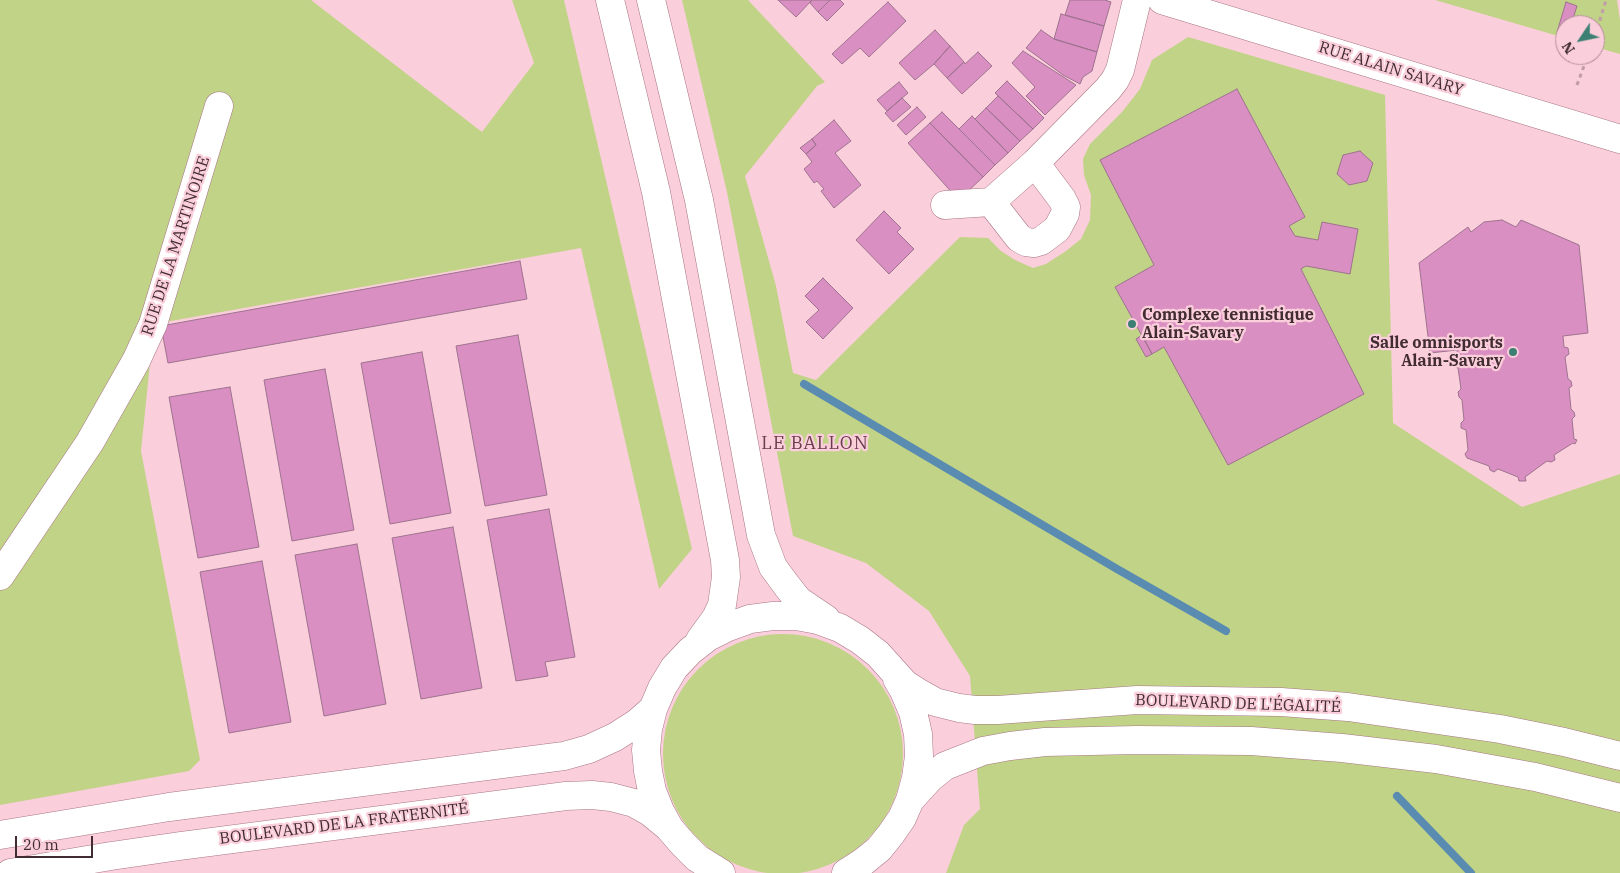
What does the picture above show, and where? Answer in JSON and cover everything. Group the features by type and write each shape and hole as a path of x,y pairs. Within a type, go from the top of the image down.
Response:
{"main road":[{"path":"610,0 656,192 725,560 726,577 722,605 716,618 690,652"},
{"path":"651,0 698,200 761,535 773,567 798,600 840,628"},
{"path":"945,205 991,202 1035,163 1115,80 1120,70 1137,0"},
{"name":"RUE ALAIN SAVARY","path":"1162,0 1620,139"},
{"name":"RUE DE LA MARTINOIRE","path":"4,569 90,442 136,361 153,324 219,106"},
{"path":"991,202 1019,238 1026,242 1034,243 1041,241 1057,229 1065,214 1066,207 1035,163"},
{"name":"BOULEVARD DE L'ÉGALITÉ","path":"721,873 697,858 683,844 670,829 660,811 652,791 648,771 647,743 653,709 662,688 674,668 708,637 750,619 773,616 796,616 818,620 840,628 864,643 878,654 892,672 910,705 918,734 919,756 910,800 902,818 891,834 878,849 854,869"},
{"name":"BOULEVARD DE L'ÉGALITÉ","path":"892,672 905,684 935,702 975,710 1136,700 1281,702 1348,707 1500,729 1620,756"},
{"path":"0,835 168,806 564,756 589,749 615,737 637,723 653,709"},
{"name":"BOULEVARD DE L'ÉGALITÉ","path":"910,800 930,778 946,766 983,751 1045,742 1174,740 1251,741 1436,759 1535,777 1620,798"},
{"name":"BOULEVARD DE LA FRATERNITÉ","path":"10,873 180,846 566,796 592,795 611,797 634,803 650,812 670,829"}],"path":[{"path":"1601,15 1606,0"},
{"path":"1577,85 1584,65"}],"green space":[{"path":"0,0 311,0 482,132 534,63 512,0 564,0 692,549 659,589 581,248 154,324 141,451 200,760 189,771 0,805"},
{"path":"682,0 748,0 825,82 817,86 745,176 776,286 793,373 816,380 960,237 988,238 1001,251 1033,268 1046,264 1081,239 1090,220 1091,195 1084,175 1083,159 1090,144 1122,112 1140,89 1152,60 1188,37 1385,95 1393,423 1522,507 1620,474 1620,873 946,873 964,825 980,809 970,676 929,611 866,563 793,536 727,192"},
{"path":"1435,0 1617,0 1620,20 1620,54 1605,50 1605,15 1555,15 1555,35"},
{"path":"783,634 818,639 829,643 850,654 868,669 883,687 894,708 898,719 903,754 898,789 894,800 883,821 868,839 850,854 829,865 818,869 783,874 748,869 737,865 716,854 698,839 683,821 672,800 668,789 663,754 668,719 672,708 683,687 698,669 716,654 737,643 748,639"}],"building":[{"path":"778,0 812,0 796,17"},
{"path":"812,0 830,0 818,12 810,3"},
{"path":"830,0 840,0 844,4 827,21 818,12"},
{"path":"1070,0 1105,0 1111,2 1104,26 1065,15"},
{"path":"888,2 906,21 869,57 860,48 842,64 832,54"},
{"path":"1566,2 1577,6 1574,15 1562,15"},
{"path":"1061,14 1104,26 1097,52 1054,39"},
{"path":"935,30 950,46 934,64 915,80 899,63"},
{"path":"1041,30 1054,39 1097,52 1092,71 1083,77 1080,84 1063,75 1026,48"},
{"path":"950,46 964,62 947,78 934,64"},
{"path":"1023,51 1076,85 1045,115 1026,96 1035,87 1012,63"},
{"path":"978,52 992,66 962,94 947,78"},
{"path":"1007,81 1044,118 1033,129 995,93"},
{"path":"899,82 908,93 887,111 877,100"},
{"path":"1237,89 1305,217 1289,226 1295,236 1318,240 1322,222 1358,229 1350,274 1306,266 1301,269 1364,394 1228,465 1164,347 1152,354 1115,287 1154,265 1100,160"},
{"path":"998,96 1033,129 1020,141 986,108"},
{"path":"902,98 911,107 893,122 885,113"},
{"path":"917,107 926,117 906,135 897,125"},
{"path":"986,108 1020,141 1008,153 975,119"},
{"path":"942,112 995,165 983,177 930,123"},
{"path":"972,116 1008,153 995,165 959,129"},
{"path":"834,120 851,141 835,153 861,185 834,208 821,191 824,189 817,181 814,183 804,169 812,162 806,154 816,145 812,139"},
{"path":"930,123 983,177 964,195 954,195 908,143"},
{"path":"812,139 816,145 806,154 800,148"},
{"path":"1360,151 1373,163 1367,181 1349,185 1337,174 1343,155"},
{"path":"884,211 901,228 897,232 914,249 889,274 856,240"},
{"name":"Salle omnisports Alain-Savary","path":"1502,220 1516,227 1521,220 1579,245 1588,333 1563,336 1564,347 1568,348 1569,354 1565,357 1568,379 1571,381 1572,386 1569,388 1571,409 1575,416 1572,419 1574,439 1577,440 1575,444 1573,443 1554,455 1555,460 1547,461 1525,477 1526,481 1519,481 1518,477 1498,469 1494,472 1490,470 1489,466 1467,458 1465,454 1468,450 1466,430 1461,428 1461,423 1464,420 1462,400 1458,392 1461,389 1458,368 1455,363 1458,360 1457,350 1430,353 1419,263 1468,227 1471,232 1484,222"},
{"path":"520,261 527,299 168,363 161,326"},
{"path":"823,278 853,308 823,339 806,322 819,310 805,296"},
{"path":"518,335 547,495 485,506 456,346"},
{"path":"1142,335 1152,354 1146,357 1136,339"},
{"path":"422,352 451,513 390,524 361,363"},
{"path":"325,369 354,530 292,541 264,380"},
{"path":"230,387 259,547 198,558 169,397"},
{"path":"549,509 575,657 545,662 548,676 516,681 487,520"},
{"path":"453,527 482,688 421,699 392,538"},
{"path":"357,544 386,704 324,716 295,555"},
{"path":"262,561 291,722 229,733 200,572"}],"waterway":[{"path":"804,384 1117,569 1226,631"},
{"path":"1397,796 1471,873"}],"place":[{"name":"Complexe tennistique Alain-Savary","path":"1132,324"},
{"name":"Salle omnisports Alain-Savary","path":"1513,352"}],"district":[{"name":"LE BALLON","path":"815,444"}]}
